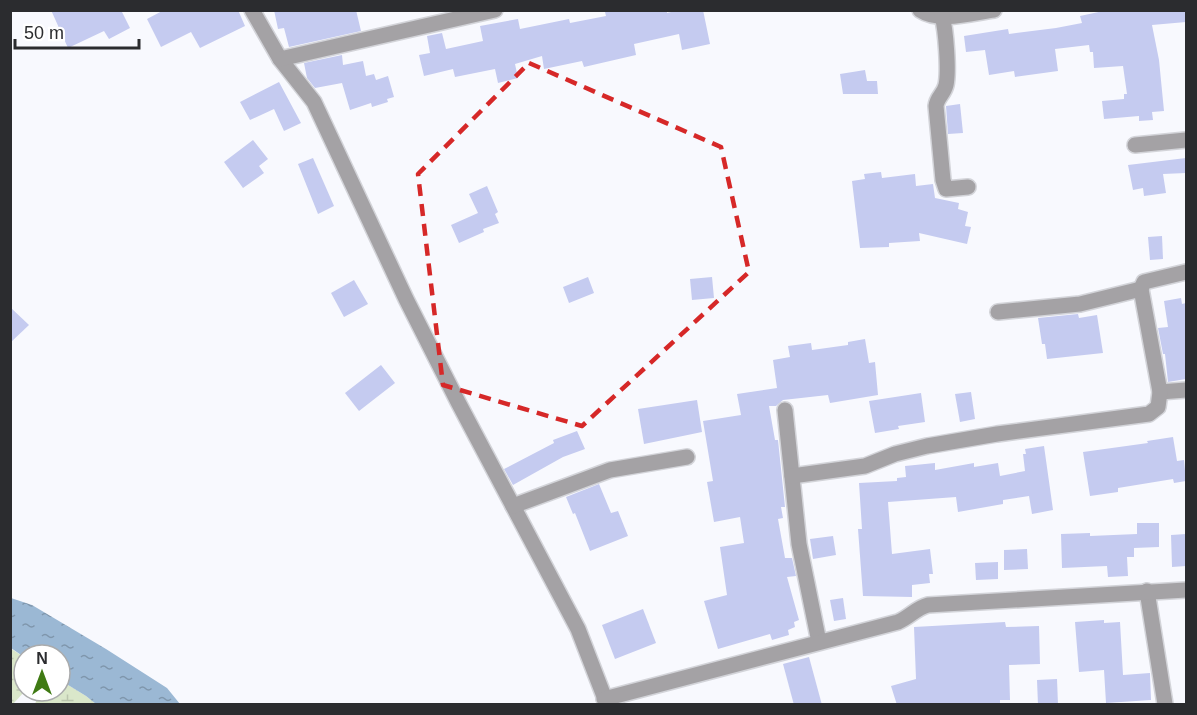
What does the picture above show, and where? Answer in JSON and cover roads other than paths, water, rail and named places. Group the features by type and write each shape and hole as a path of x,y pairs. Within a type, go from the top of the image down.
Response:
{"street":[{"path":"252,10 280,59 314,102 406,299 578,629 605,702 898,622 920,607 928,605 1186,590"},
{"path":"280,59 495,10"},
{"path":"920,10 922,13 942,16 994,10"},
{"path":"942,16 947,81 936,106 943,180 946,189 968,187"},
{"path":"1135,145 1186,140"},
{"path":"792,476 865,466 895,454 927,446 997,434 1149,414 1158,407 1160,392 1141,289 1144,282 1186,272"},
{"path":"998,312 1080,304 1141,289"},
{"path":"1160,392 1186,390"},
{"path":"784,410 799,544 819,642"},
{"path":"513,506 610,470 687,457"},
{"path":"1147,591 1165,705"}],"water":[{"path":"11,598 32,605 106,649 167,688 180,704 96,704 72,687 72,643 12,643 11,648"}]}
